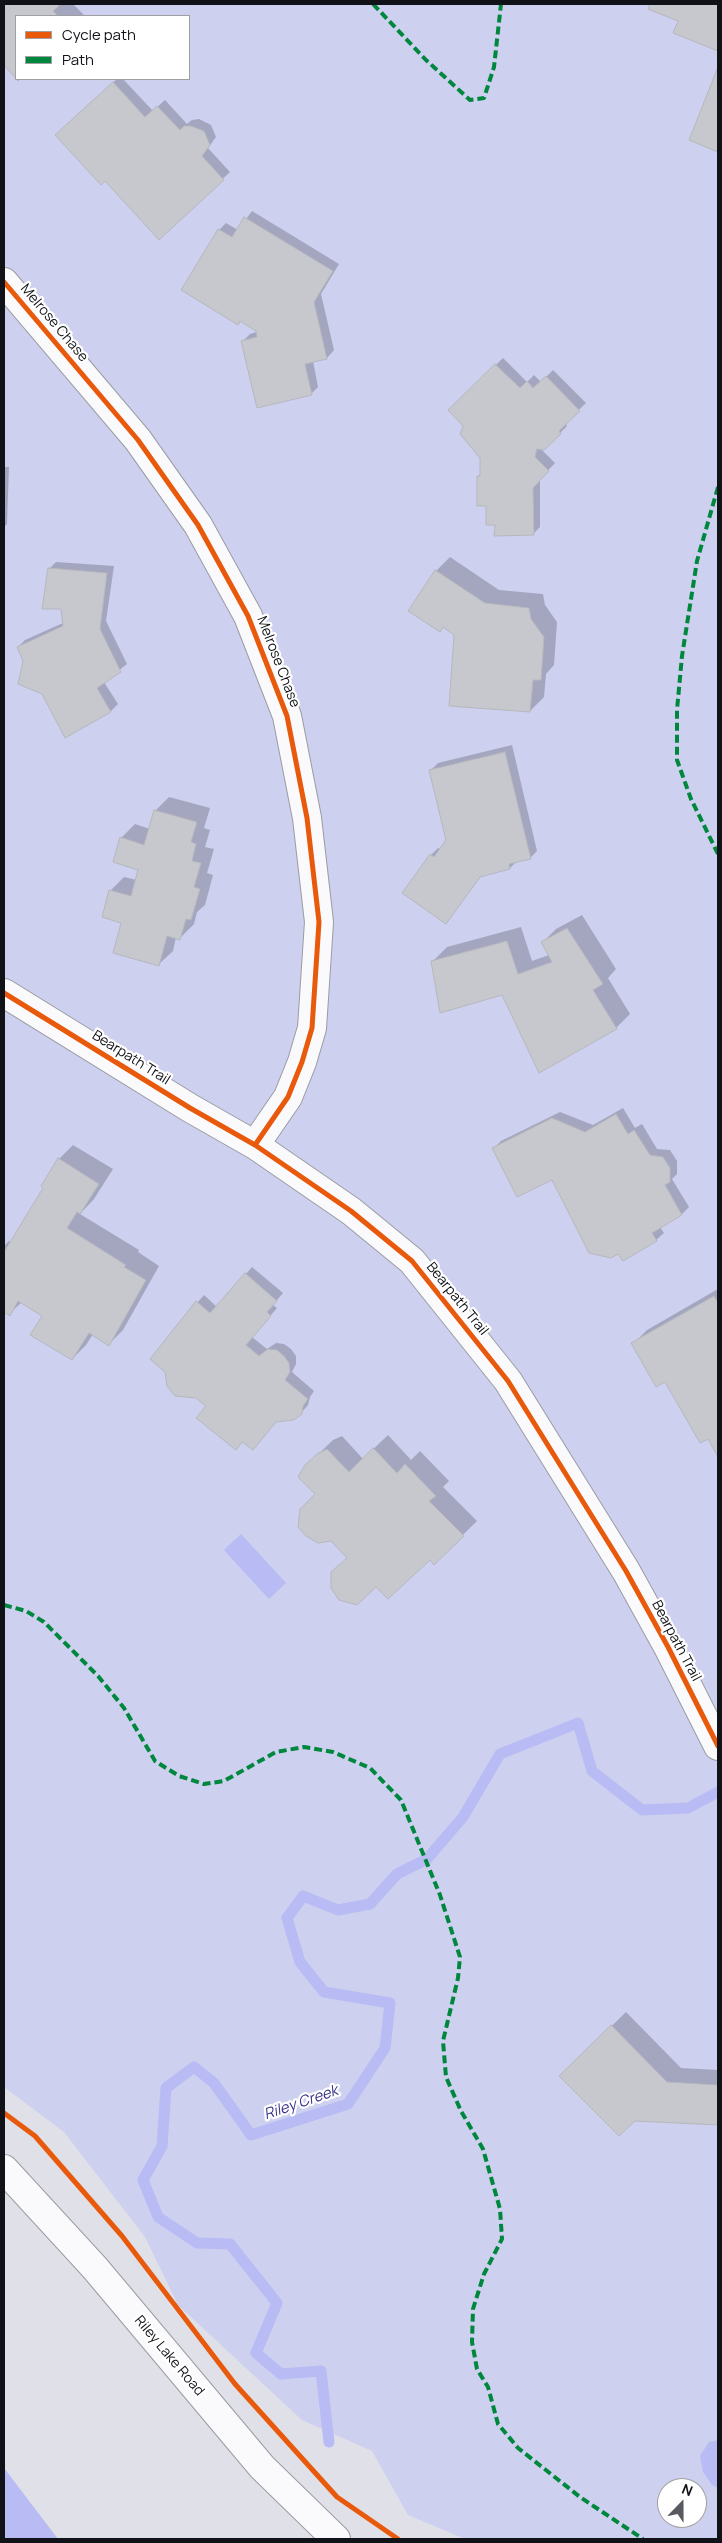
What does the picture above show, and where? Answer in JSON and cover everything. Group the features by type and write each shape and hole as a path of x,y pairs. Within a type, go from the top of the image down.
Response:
{"street":[{"name":"Melrose Chase","path":"4,282 138,440 198,525 248,616 287,716 307,818 319,922 312,1028 302,1062 288,1097 256,1145"},
{"name":"Bearpath Trail","path":"4,993 190,1108 256,1145 350,1211 412,1261 497,1367 626,1571 668,1647 716,1742"},
{"name":"Riley Lake Road","path":"4,2170 95,2268 262,2467 336,2539"}],"shaded area":[{"path":"4,4 718,4 718,2539 465,2539 408,2515 372,2451 302,2420 178,2305 145,2237 64,2132 4,2087"}],"water":[{"path":"241,1534 286,1583 269,1599 224,1550"},
{"path":"718,2440 718,2488 712,2485 703,2472 700,2456 709,2442"},
{"path":"4,2468 58,2539 4,2539"}],"building":[{"path":"4,4 57,4 59,6 53,11 57,15 15,15 15,78 4,65"},
{"path":"650,4 718,4 718,51 673,33 678,21 648,9"},
{"path":"718,67 718,152 689,140"},
{"path":"113,82 145,117 157,106 180,130 184,126 191,126 204,131 210,145 202,156 224,180 159,240 105,181 101,185 55,135"},
{"path":"244,217 333,271 314,302 327,359 305,364 312,395 257,408 241,341 257,337 256,331 240,321 238,325 181,290 218,229 232,237"},
{"path":"495,364 520,388 527,381 533,388 546,376 580,411 559,431 561,434 544,450 537,449 535,457 549,471 533,488 534,535 494,536 495,525 486,525 486,506 477,506 477,476 480,476 480,458 460,434 463,426 448,410"},
{"path":"48,568 107,573 100,629 121,672 97,688 111,712 65,738 42,694 18,684 23,661 17,647 63,626 61,609 42,609"},
{"path":"435,570 485,603 529,608 531,619 544,637 541,680 533,680 530,712 449,706 454,635 443,627 440,632 408,611"},
{"path":"505,752 531,859 509,864 510,869 480,877 446,924 402,893 430,854 434,857 446,840 429,770"},
{"path":"154,810 197,822 191,842 196,844 192,861 201,863 194,887 200,889 191,920 186,919 180,940 167,936 159,966 113,953 121,923 102,917 109,890 131,896 138,870 113,862 120,837 144,845"},
{"path":"567,928 603,984 593,990 617,1029 539,1073 502,995 440,1013 431,961 507,941 518,974 552,962 541,942"},
{"path":"616,1114 628,1134 634,1130 650,1155 663,1157 670,1168 670,1182 665,1185 682,1215 652,1233 657,1241 623,1261 618,1254 611,1258 589,1253 552,1180 517,1197 492,1148 552,1118 585,1132"},
{"path":"58,1158 99,1184 80,1214 77,1212 67,1228 126,1265 124,1267 146,1280 109,1346 89,1333 72,1360 30,1335 42,1316 18,1301 10,1316 4,1312 4,1252 43,1188 41,1186"},
{"path":"245,1273 277,1301 267,1312 271,1316 246,1345 259,1356 268,1349 277,1350 284,1356 289,1363 290,1372 285,1380 308,1399 303,1406 302,1414 294,1420 276,1422 253,1450 242,1442 236,1450 196,1418 206,1406 196,1398 175,1396 167,1386 165,1372 150,1359 196,1301 210,1313"},
{"path":"714,1296 718,1303 718,1457 708,1439 700,1443 665,1382 656,1387 631,1343"},
{"path":"373,1448 397,1473 405,1464 436,1496 429,1501 464,1536 434,1565 430,1560 388,1599 376,1587 357,1605 339,1600 331,1588 331,1572 347,1558 331,1541 318,1543 306,1536 298,1527 300,1509 315,1494 298,1477 305,1465 317,1454 327,1449 349,1472"},
{"path":"611,2025 667,2082 718,2085 718,2125 635,2121 619,2136 559,2076"}],"waterway":[{"name":"Riley Creek","path":"329,2442 321,2371 281,2374 256,2353 277,2303 230,2244 197,2243 158,2217 143,2180 162,2146 166,2088 194,2067 214,2083 251,2135 348,2104 385,2048 390,2003 324,1992 300,1962 287,1918 303,1896 338,1910 370,1904 397,1874 427,1859 463,1817 500,1754 578,1723 592,1771 642,1810 688,1808 718,1792"}],"marked path":[{"path":"373,4 426,60 470,100 484,98 494,67 501,4"},
{"path":"718,487 697,561 682,656 677,710 677,760 691,799 718,854"},
{"path":"4,1605 26,1611 44,1622 98,1676 124,1708 155,1761 179,1776 204,1784 224,1781 276,1752 304,1747 333,1752 370,1768 401,1800 440,1895 460,1957 458,1978 443,2041 446,2077 461,2111 483,2149 500,2209 502,2239 484,2274 473,2309 472,2342 477,2369 488,2387 498,2424 518,2448 580,2497 643,2539"}],"cycle path":[{"path":"4,282 138,440 198,525 248,616 287,716 307,818 319,922 312,1028 302,1062 288,1097 255,1145"},
{"path":"4,993 190,1108 255,1145 351,1211 412,1261 508,1381 626,1571 668,1647 718,1746"},
{"path":"4,2113 35,2136 122,2236 235,2384 337,2497 398,2539"}]}
